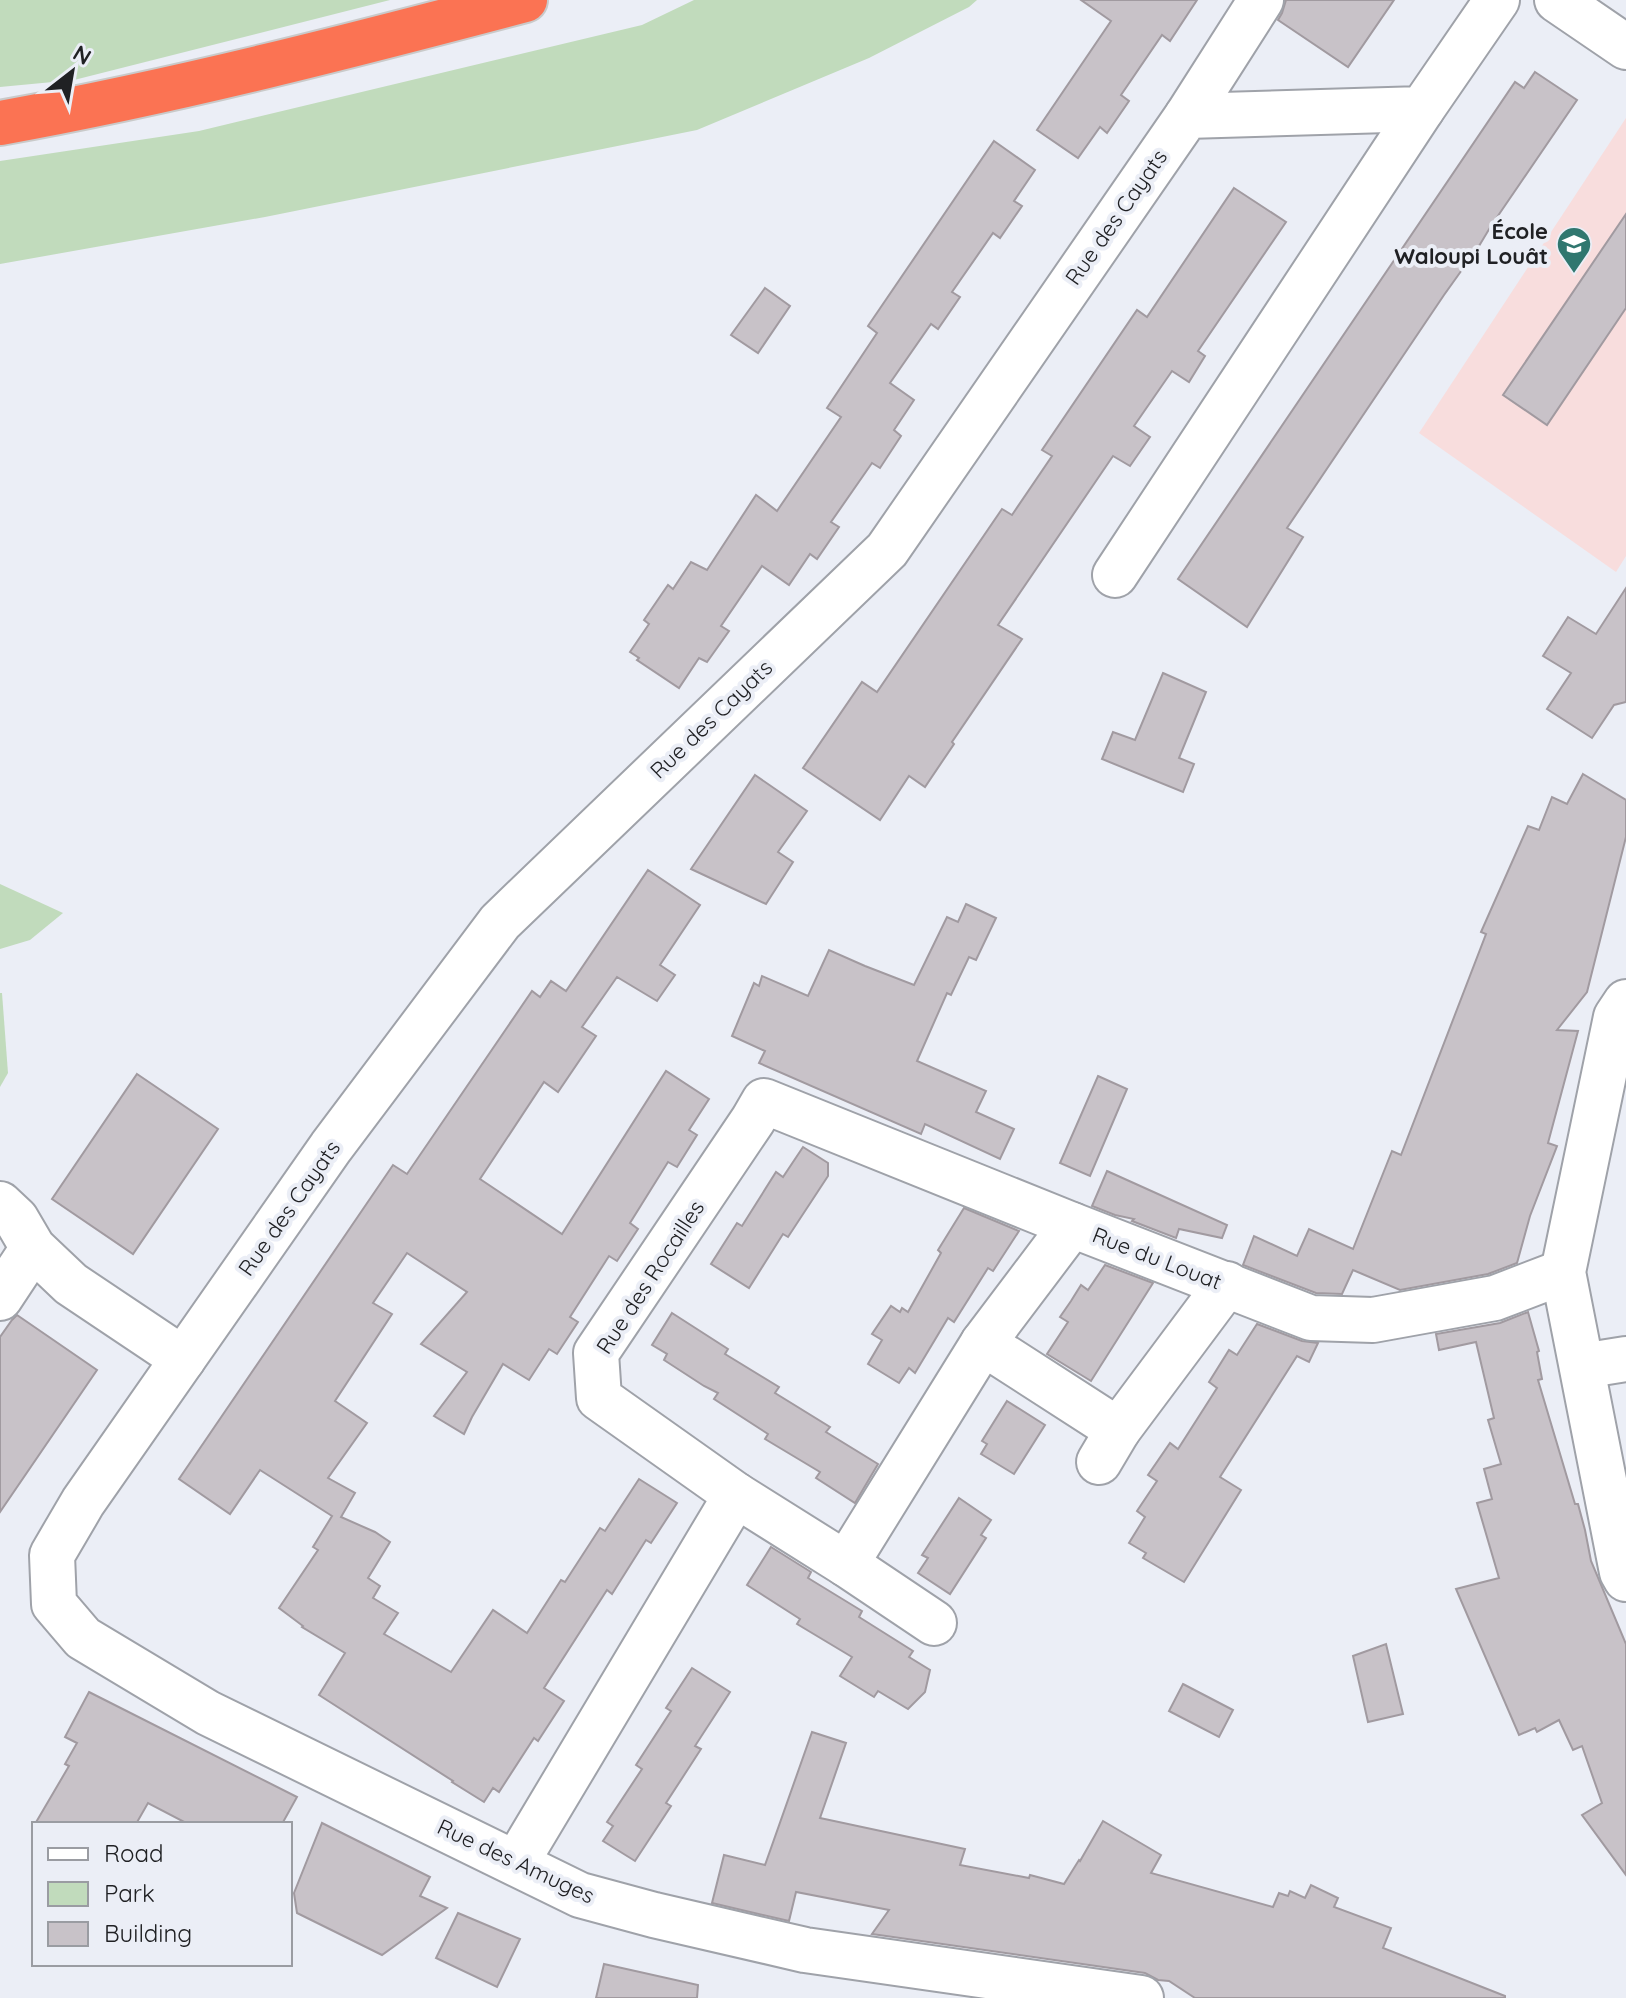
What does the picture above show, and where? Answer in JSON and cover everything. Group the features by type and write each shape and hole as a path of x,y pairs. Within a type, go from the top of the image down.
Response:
{"highway":[{"path":"0,123 204,82 525,0"}],"street":[{"name":"Rue des Cayats","path":"83,1502 331,1147 500,922 887,550 1187,116 1261,0"},
{"path":"1115,575 1497,0"},
{"path":"1557,0 1626,47"},
{"path":"1187,116 1422,109"},
{"path":"1626,1002 1616,1017 1563,1272 1622,1572 1626,1579"},
{"name":"Rue du Louat","path":"764,1101 1311,1318 1373,1320 1495,1298 1563,1272"},
{"name":"Rue des Rocailles","path":"764,1101 596,1353 599,1398 736,1495 934,1623"},
{"path":"0,1204 16,1219 33,1248 71,1284 183,1359"},
{"path":"846,1564 983,1343 1072,1225"},
{"path":"0,1298 33,1248"},
{"path":"983,1343 1108,1446 1227,1284"},
{"path":"1582,1366 1626,1359"},
{"path":"516,1863 736,1495"},
{"name":"Rue des Amuges","path":"83,1502 52,1555 54,1604 83,1638 208,1713 580,1895 805,1950 1141,1998"}],"shaded area":[{"name":"École Waloupi Louât","path":"1626,118 1626,556 1616,572 1419,433"}],"green space":[{"path":"0,0 390,0 74,80 0,87"},
{"path":"694,0 977,0 869,58 697,130 265,217 0,264 0,161 199,131 642,25"},
{"path":"0,884 63,913 30,940 0,949"},
{"path":"0,993 8,1073 0,1087"}],"building":[{"path":"1081,0 1197,0 1170,41 1162,35 1121,95 1129,101 1107,133 1100,127 1078,158 1037,130 1111,21"},
{"path":"1286,0 1394,0 1348,67 1278,20"},
{"path":"1535,72 1577,100 1287,528 1303,537 1247,627 1178,579 1515,82 1524,88"},
{"path":"994,141 1035,170 1014,201 1022,206 1000,238 993,233 952,292 960,297 938,329 931,324 890,383 914,400 894,430 901,436 880,468 872,463 831,522 839,527 817,559 810,554 789,585 762,566 721,626 729,631 707,662 699,658 679,688 630,652 649,624 644,620 668,585 673,589 691,562 707,570 756,495 777,511 841,417 827,408 877,333 868,326"},
{"path":"1234,188 1286,222 1198,351 1205,356 1189,382 1172,371 1134,426 1150,437 1130,466 1113,456 998,625 1022,639 925,787 909,776 880,820 803,768 862,682 877,692 1002,509 1012,515 1052,456 1042,450 1137,310 1147,317"},
{"path":"1626,214 1626,308 1547,425 1503,395"},
{"path":"765,288 790,306 758,353 731,335"},
{"path":"1626,588 1626,702 1614,705 1592,738 1547,709 1571,673 1543,656 1568,617 1596,634"},
{"path":"1163,673 1206,692 1179,758 1194,764 1183,792 1102,759 1113,732 1135,740"},
{"path":"1583,774 1626,800 1626,837 1587,992 1557,1030 1578,1031 1548,1143 1557,1146 1530,1216 1517,1263 1488,1274 1400,1290 1353,1270 1342,1294 1316,1293 1243,1265 1254,1236 1297,1256 1309,1229 1353,1249 1392,1151 1401,1155 1486,934 1481,932 1528,826 1539,830 1552,797 1567,804"},
{"path":"755,775 807,811 778,852 793,862 766,904 691,869"},
{"path":"648,870 700,905 660,965 675,975 657,1001 617,977 582,1027 596,1036 558,1092 544,1082 480,1179 562,1234 666,1071 709,1099 689,1130 697,1135 677,1167 668,1162 630,1223 638,1229 617,1261 609,1256 570,1317 578,1322 557,1354 549,1349 529,1380 503,1364 464,1434 434,1416 467,1372 421,1344 467,1292 407,1253 373,1303 392,1314 335,1401 367,1423 328,1478 355,1493 341,1517 390,1542 368,1578 380,1586 373,1598 398,1613 384,1634 451,1672 493,1610 527,1633 561,1580 565,1582 600,1528 605,1531 639,1479 677,1503 651,1543 646,1540 612,1594 607,1590 544,1688 564,1701 538,1741 534,1738 499,1792 493,1788 484,1802 319,1695 345,1653 302,1627 279,1608 318,1550 313,1547 332,1516 260,1470 230,1514 179,1479 393,1165 407,1174 532,991 540,997 551,981 566,991"},
{"path":"966,904 996,918 976,960 969,957 951,995 947,993 917,1061 986,1091 976,1112 1014,1129 1000,1159 925,1124 921,1134 759,1063 765,1051 732,1036 754,983 759,986 762,976 808,996 829,950 914,985 947,917 958,922"},
{"path":"137,1074 218,1129 133,1254 52,1199"},
{"path":"1098,1076 1127,1089 1090,1176 1060,1163"},
{"path":"803,1147 828,1163 828,1176 788,1237 783,1234 749,1288 711,1264 737,1223 742,1226 776,1172 783,1177"},
{"path":"1107,1171 1227,1225 1222,1238 1179,1229 1176,1238 1132,1221 1134,1219 1092,1206"},
{"path":"964,1208 1019,1231 993,1271 988,1268 954,1322 948,1318 915,1373 909,1368 899,1383 868,1364 882,1340 872,1334 891,1306 900,1312 902,1308 908,1312 941,1253 938,1250"},
{"path":"1105,1265 1153,1283 1091,1381 1047,1354 1068,1322 1060,1317 1081,1285 1088,1290"},
{"path":"1528,1312 1539,1351 1542,1379 1538,1380 1575,1504 1578,1504 1591,1561 1626,1644 1626,1875 1582,1815 1602,1803 1582,1746 1573,1750 1559,1720 1537,1732 1535,1728 1519,1735 1456,1589 1499,1578 1477,1503 1492,1499 1484,1469 1501,1464 1488,1420 1494,1418 1476,1342 1439,1350 1436,1334 1500,1323"},
{"path":"672,1313 728,1349 725,1354 779,1387 775,1393 830,1427 826,1432 878,1464 855,1503 816,1478 820,1472 765,1439 768,1434 714,1399 718,1393 664,1360 667,1354 652,1345"},
{"path":"17,1315 97,1370 0,1512 0,1337"},
{"path":"1257,1324 1302,1341 1318,1343 1309,1362 1297,1356 1220,1477 1241,1490 1184,1582 1143,1558 1146,1553 1129,1543 1145,1517 1137,1511 1157,1481 1148,1475 1170,1443 1178,1449 1217,1388 1209,1382 1229,1350 1237,1355"},
{"path":"1007,1401 1045,1425 1014,1474 981,1454 987,1444 982,1441"},
{"path":"959,1498 991,1520 981,1535 986,1538 950,1594 918,1573 928,1558 922,1555"},
{"path":"771,1547 811,1572 808,1578 862,1611 859,1617 913,1651 909,1657 930,1670 925,1692 908,1709 878,1691 874,1697 840,1676 852,1657 797,1624 800,1619 747,1585"},
{"path":"1386,1644 1403,1714 1368,1722 1353,1656"},
{"path":"692,1668 730,1692 695,1746 701,1749 666,1803 671,1806 635,1861 603,1841 613,1826 607,1822 642,1769 636,1765 671,1711 666,1708"},
{"path":"1183,1684 1233,1710 1219,1737 1169,1711"},
{"path":"89,1692 297,1797 283,1822 184,1822 148,1803 137,1822 36,1822 69,1766 65,1764 77,1743 65,1737"},
{"path":"812,1732 846,1743 820,1818 965,1849 960,1865 1029,1878 1030,1875 1064,1884 1103,1821 1161,1855 1151,1873 1273,1907 1279,1893 1288,1896 1290,1891 1305,1898 1311,1885 1338,1898 1334,1907 1391,1928 1383,1948 1505,1998 1195,1998 1169,1981 1158,1980 1145,1973 872,1934 889,1910 796,1892 789,1921 712,1903 724,1855 765,1865"},
{"path":"322,1823 430,1877 420,1896 447,1908 382,1955 297,1913 294,1893"},
{"path":"458,1913 520,1939 497,1987 436,1958"},
{"path":"604,1964 698,1985 697,1998 596,1998"}],"place":[{"name":"École Waloupi Louât","path":"1574,275"}]}
